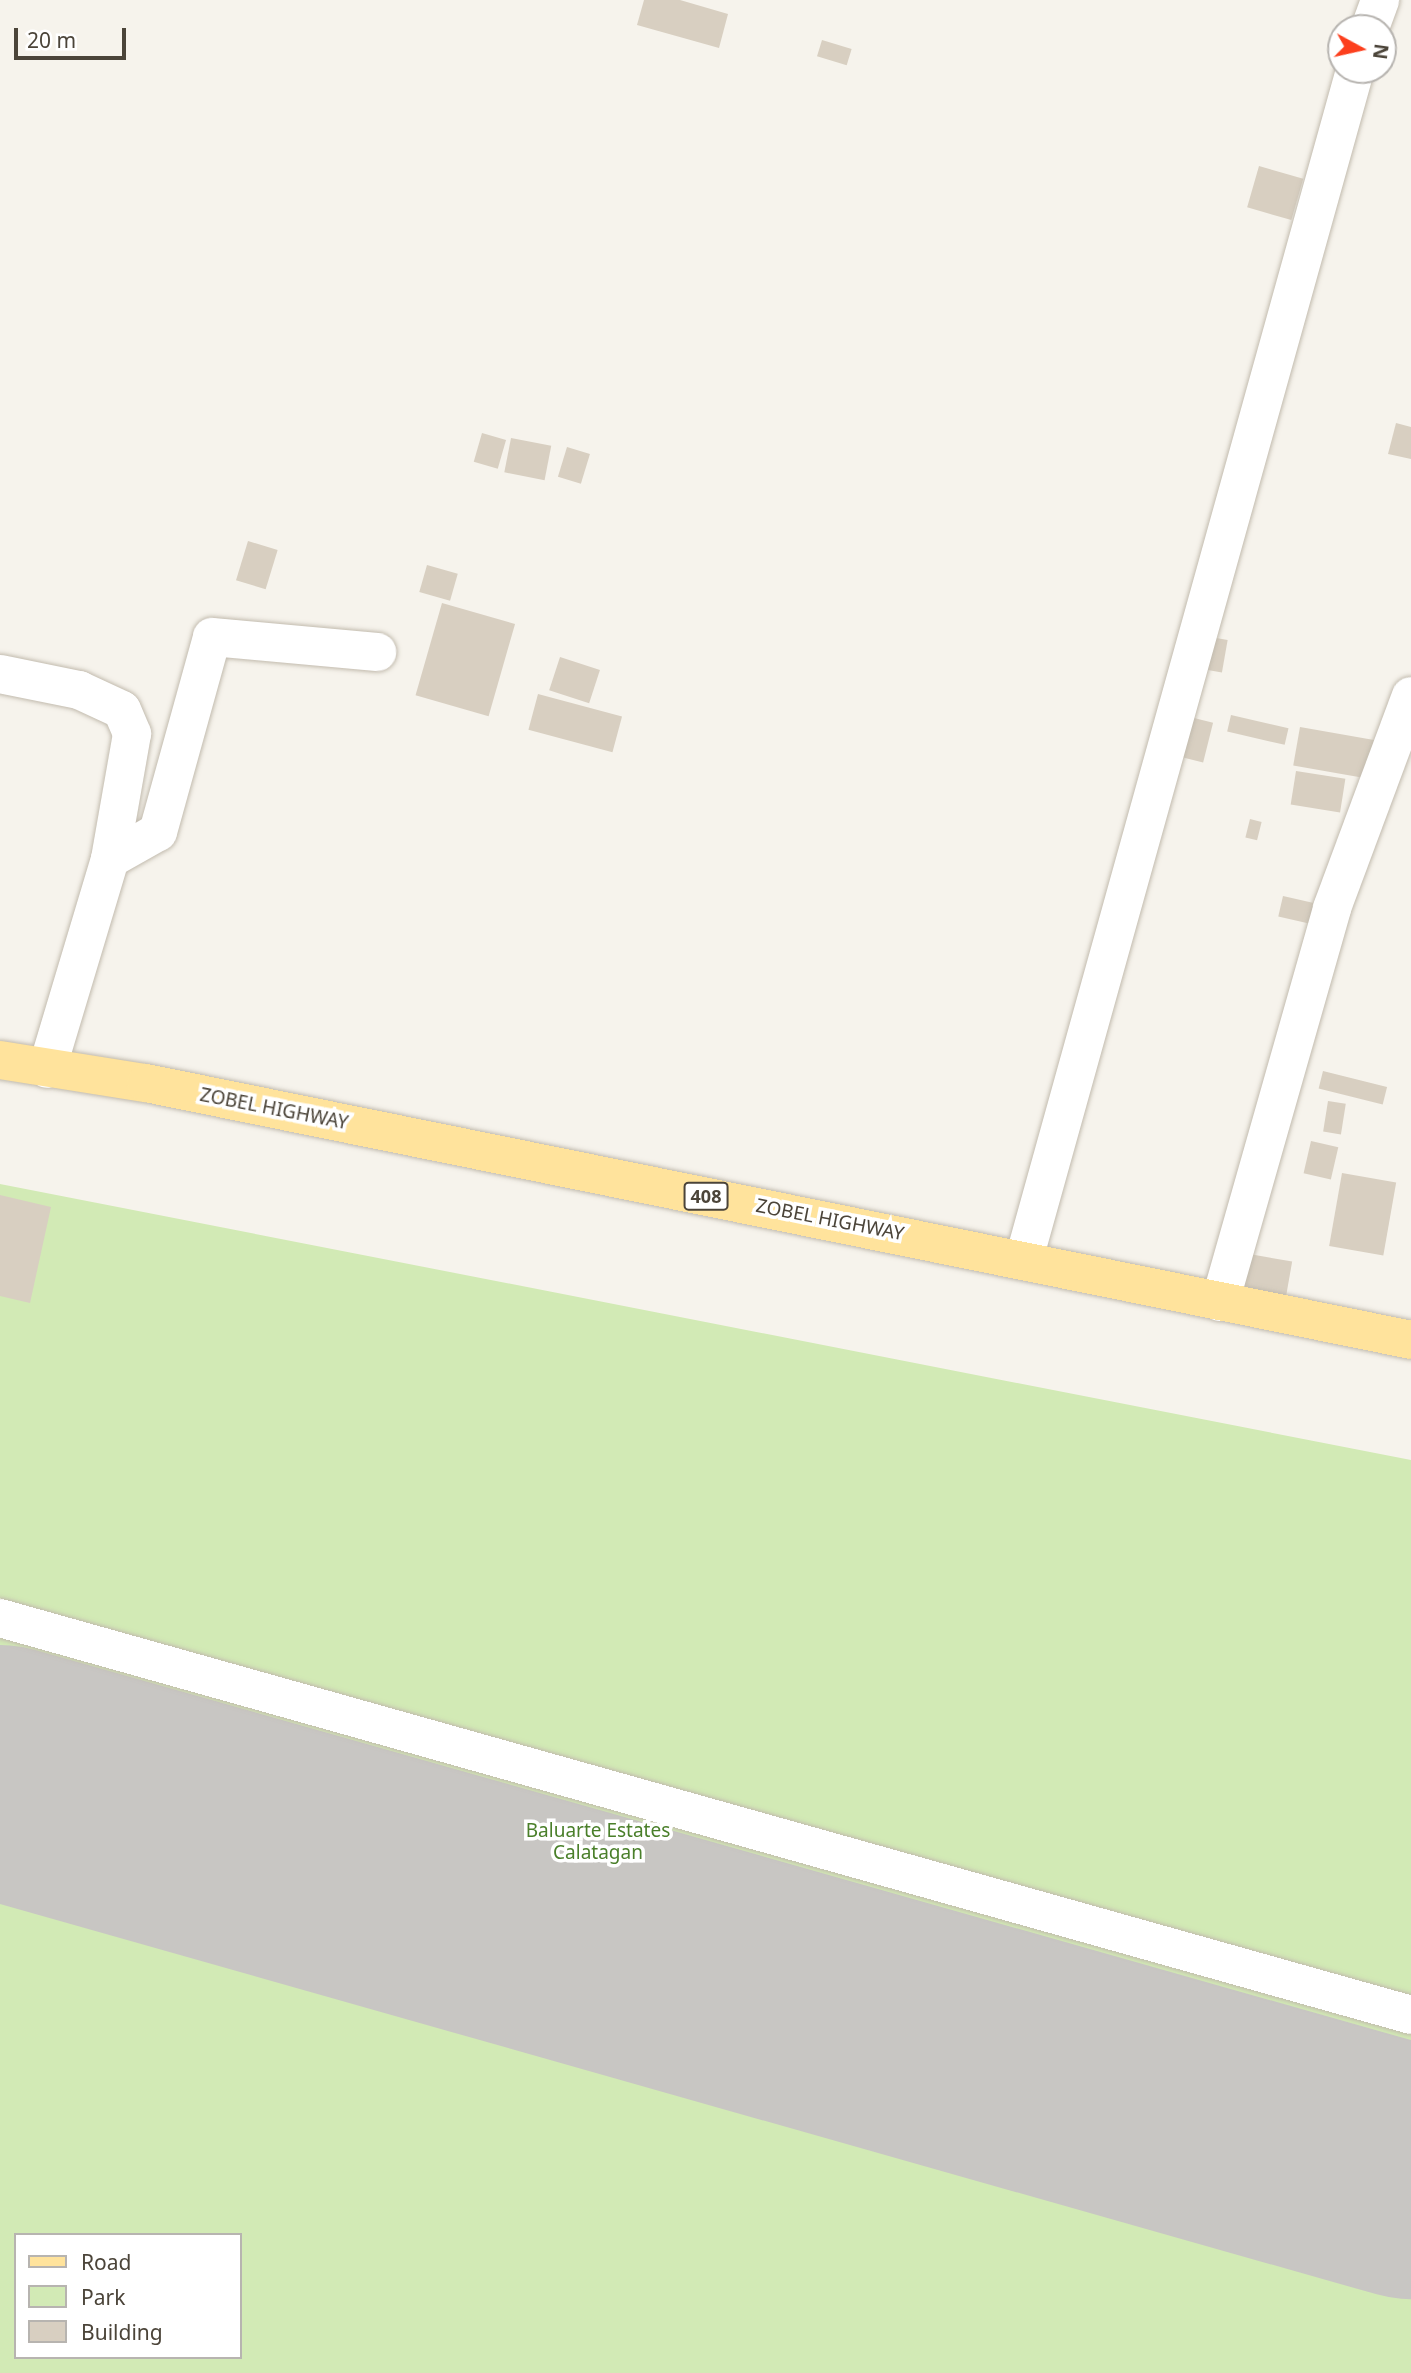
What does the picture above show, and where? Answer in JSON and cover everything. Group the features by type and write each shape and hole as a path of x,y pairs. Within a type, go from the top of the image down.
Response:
{"main road":[{"name":"ZOBEL HIGHWAY","path":"0,1060 160,1086 1024,1259 1411,1340"}],"street":[{"path":"1024,1259 1351,84"},
{"path":"110,859 158,832 212,637 377,652"},
{"path":"0,674 79,690 122,710 132,734 110,859 47,1069"},
{"path":"1220,1302 1332,908 1411,695"},
{"path":"0,1618 1411,2015"}],"green space":[{"name":"Baluarte Estates Calatagan","path":"0,1184 1411,1460 1411,2373 0,2373"}],"building":[{"path":"644,0 680,0 728,14 719,48 637,25"},
{"path":"822,40 852,49 847,65 817,56"},
{"path":"1259,166 1303,179 1291,220 1247,207"},
{"path":"1396,423 1411,427 1411,459 1388,454"},
{"path":"482,433 506,440 498,469 474,462"},
{"path":"511,438 551,446 545,480 504,472"},
{"path":"567,447 590,454 581,484 558,477"},
{"path":"248,541 278,550 266,589 236,580"},
{"path":"427,565 458,574 450,601 419,592"},
{"path":"442,603 515,624 489,716 416,695"},
{"path":"1205,636 1228,640 1222,672 1199,668"},
{"path":"560,657 600,670 589,703 549,690"},
{"path":"538,694 622,717 612,752 528,730"},
{"path":"1182,715 1213,723 1203,763 1172,755"},
{"path":"1231,715 1288,728 1285,745 1227,732"},
{"path":"1300,727 1377,741 1370,779 1293,765"},
{"path":"1296,771 1345,779 1340,812 1291,805"},
{"path":"1250,819 1262,822 1257,840 1245,837"},
{"path":"1283,896 1318,904 1313,925 1278,916"},
{"path":"1323,1071 1387,1087 1383,1104 1319,1088"},
{"path":"1328,1101 1346,1104 1341,1134 1323,1132"},
{"path":"1311,1141 1338,1147 1331,1179 1304,1173"},
{"path":"1342,1173 1396,1183 1383,1255 1329,1246"},
{"path":"0,1195 51,1207 30,1303 0,1296"},
{"path":"1238,1252 1292,1262 1285,1302 1231,1292"}],"runway":[{"path":"0,1772 1411,2172"}]}
